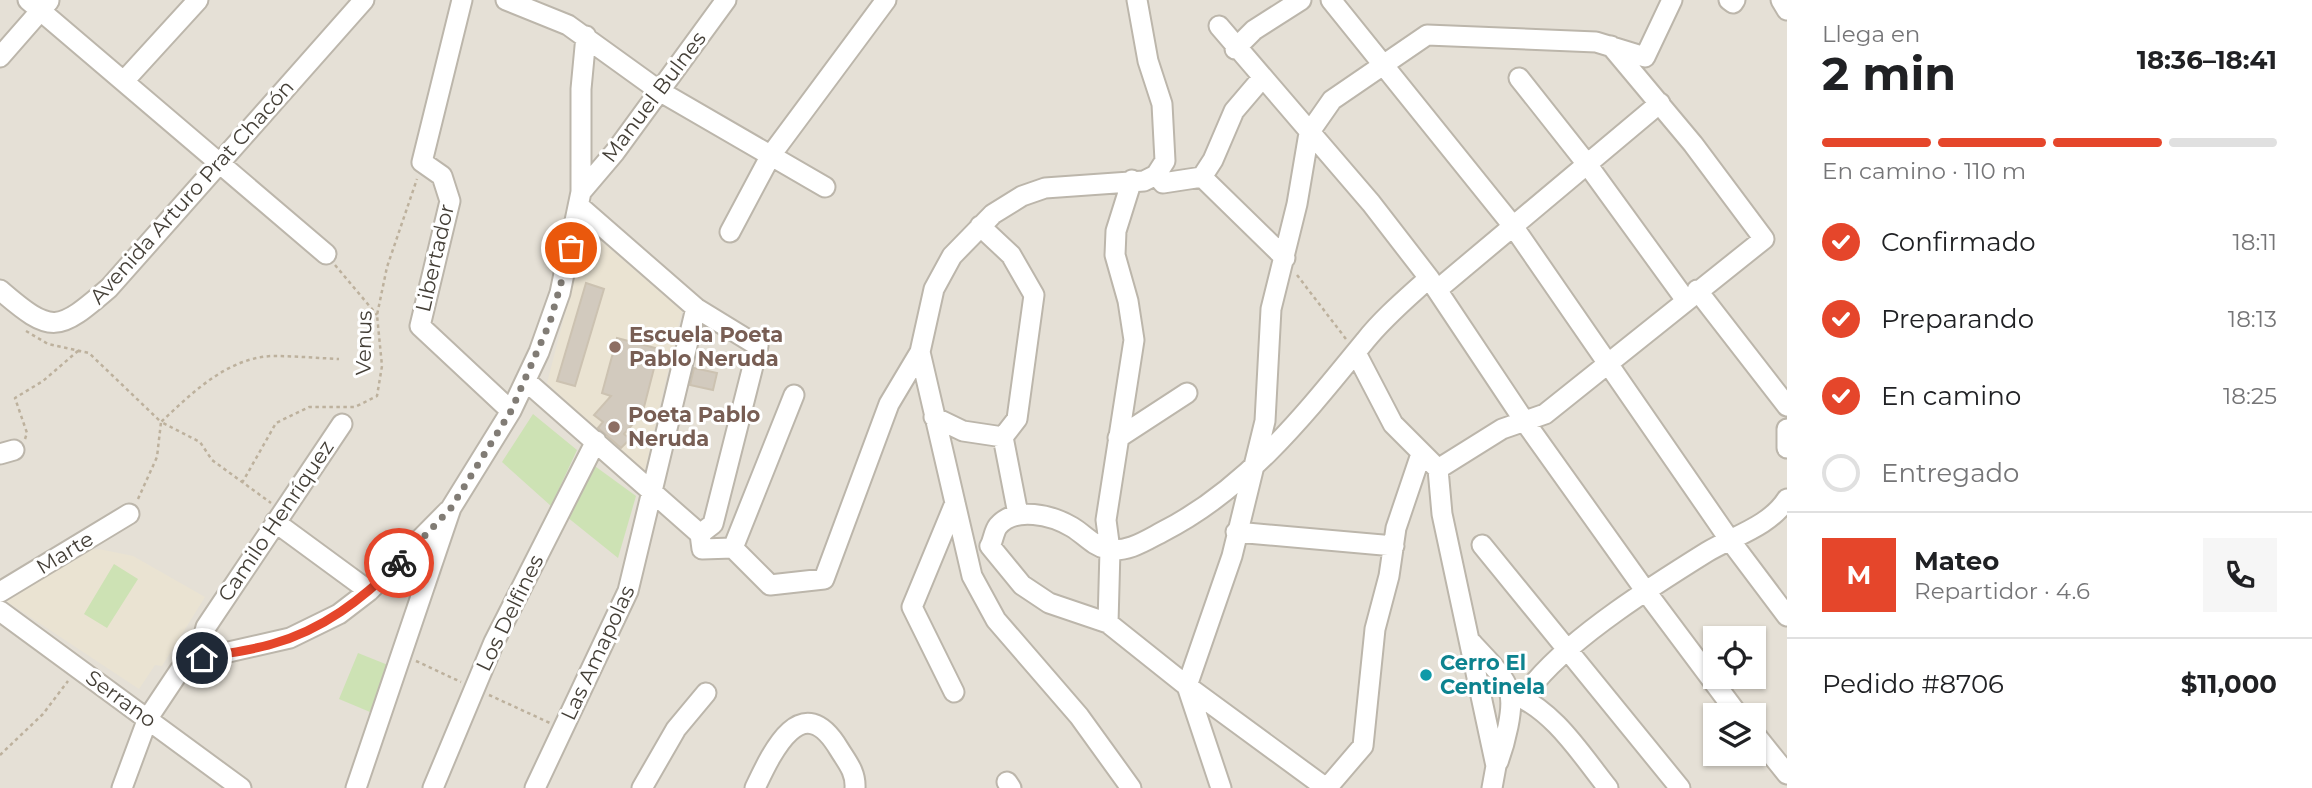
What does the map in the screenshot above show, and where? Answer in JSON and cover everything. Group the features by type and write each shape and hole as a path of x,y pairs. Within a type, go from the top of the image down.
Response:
{"street":[{"path":"124,81 198,0"},
{"name":"Avenida Arturo Prat Chacón","path":"0,290 22,309 46,322 63,322 78,314 109,288 364,0"},
{"path":"422,162 461,0"},
{"path":"506,0 548,15 586,36 660,92 825,187"},
{"name":"Manuel Bulnes","path":"580,199 726,0"},
{"path":"730,232 771,155 886,0"},
{"path":"526,381 701,534 702,549 733,548 770,585 824,579 889,404 920,352 934,289 953,256 993,214 1034,191 1072,184 1144,181 1156,175 1165,162 1162,104 1148,61 1137,0"},
{"path":"1236,49 1254,30 1301,0"},
{"path":"1331,0 1513,226 1609,361 1729,539 1787,616"},
{"path":"1221,788 1187,686 1223,582 1265,421 1272,309 1285,258 1309,134 1332,100 1427,35 1610,45 1645,57 1672,0"},
{"path":"1729,0 1733,3 1735,0"},
{"path":"1781,0 1787,10"},
{"path":"0,57 40,3 124,81 326,254"},
{"path":"1219,26 1371,203 1433,284 1525,422 1647,593 1730,703"},
{"name":"Manuel Bulnes","path":"356,788 451,508 511,411 526,381 560,293 580,199 581,89 586,36"},
{"path":"1437,469 1502,429 1545,414 1691,294 1764,239 1660,103 1610,45"},
{"path":"1156,175 1163,183 1202,177 1213,160 1234,111 1263,77"},
{"path":"1519,78 1691,294 1787,407"},
{"path":"1420,454 1395,528 1366,697 1368,726 1363,746 1327,788 1187,686 1108,623 1049,603 1022,585 1002,564 990,546 998,526 1018,514 1051,518 1072,527 1098,547 1110,550 1128,549 1209,505 1283,438 1356,353 1433,284 1513,226 1660,103"},
{"name":"Libertador","path":"422,162 442,176 450,201 420,326 511,411"},
{"path":"1202,177 1285,258"},
{"path":"1108,623 1110,550 1106,520 1134,340 1128,301 1115,255 1116,231 1132,180"},
{"path":"580,199 696,309 758,346 713,524 701,534"},
{"path":"980,226 1011,256 1034,295 1017,419 1003,437 1018,514"},
{"name":"Las Amapolas","path":"535,788 620,613 654,493 696,309"},
{"path":"920,352 972,576 996,620 1093,733 1131,788"},
{"path":"1356,353 1393,424 1437,469 1442,514 1496,766"},
{"path":"1118,438 1187,393"},
{"path":"733,548 794,395"},
{"path":"934,417 963,431 1003,437"},
{"name":"Camilo Henríquez","path":"210,656 202,643 206,627 342,424"},
{"path":"1787,429 1787,449"},
{"name":"Los Delfines","path":"433,788 494,642 596,441"},
{"path":"1536,681 1565,650 1729,539 1778,522 1787,499"},
{"path":"954,692 912,607 955,503"},
{"path":"122,788 148,718 174,676 194,661 272,644 307,632 339,614 369,592 451,508"},
{"name":"Marte","path":"0,592 129,514"},
{"path":"278,516 369,592"},
{"path":"1236,532 1394,546"},
{"path":"1482,545 1565,650 1681,788"},
{"path":"398,564 415,569 427,582"},
{"name":"Serrano","path":"0,611 241,788"},
{"path":"1471,642 1511,693 1532,704 1553,720 1608,788"},
{"path":"642,788 676,729 706,693"},
{"path":"1492,788 1496,766 1504,746 1511,693"},
{"path":"755,788 784,735 794,727 806,723 820,726 831,734 853,772 855,788"},
{"path":"1766,745 1783,763"}],"path":[{"name":"Venus","path":"242,483 276,423 309,407 355,407 377,396 382,366 377,315 387,267 422,162"},
{"path":"326,254 377,315"},
{"path":"1285,258 1356,353"},
{"path":"22,309 13,320 33,337 48,344 79,350 98,361 161,422 200,442 212,460 278,516"},
{"path":"7,452 25,441 27,433 15,398 43,381 79,350"},
{"path":"129,514 158,457 161,422 191,393 225,369 270,356 339,359"},
{"path":"0,754 43,714 79,668"}],"shaded area":[{"path":"0,0 1787,0 1787,788 0,788"},
{"name":"Escuela Poeta Pablo Neruda","path":"587,229 682,311 644,474 547,383"},
{"path":"99,549 133,556 205,597 162,666 155,665 139,689 6,601 88,550"}],"green space":[{"path":"533,414 577,450 551,506 502,462"},
{"path":"592,464 636,496 618,558 567,517"},
{"path":"114,564 138,579 107,628 84,614"},
{"path":"358,653 388,665 370,712 339,699"}],"building":[{"path":"586,283 604,289 575,386 557,381"},
{"path":"617,338 659,349 644,407 629,423 632,425 624,434 630,439 621,448 598,428 603,422 594,415 611,396 602,393"},
{"path":"694,368 717,373 713,390 690,385"}],"way so far":[{"path":"399,563 451,508 511,411 539,352 560,293 571,248"}],"place":[{"name":"Escuela Poeta Pablo Neruda","path":"615,347"},
{"name":"Poeta Pablo Neruda","path":"614,427"},
{"name":"Cerro El Centinela","path":"1426,675"}],"route":[{"path":"202,658 254,649 307,632 355,603 399,563"}]}
